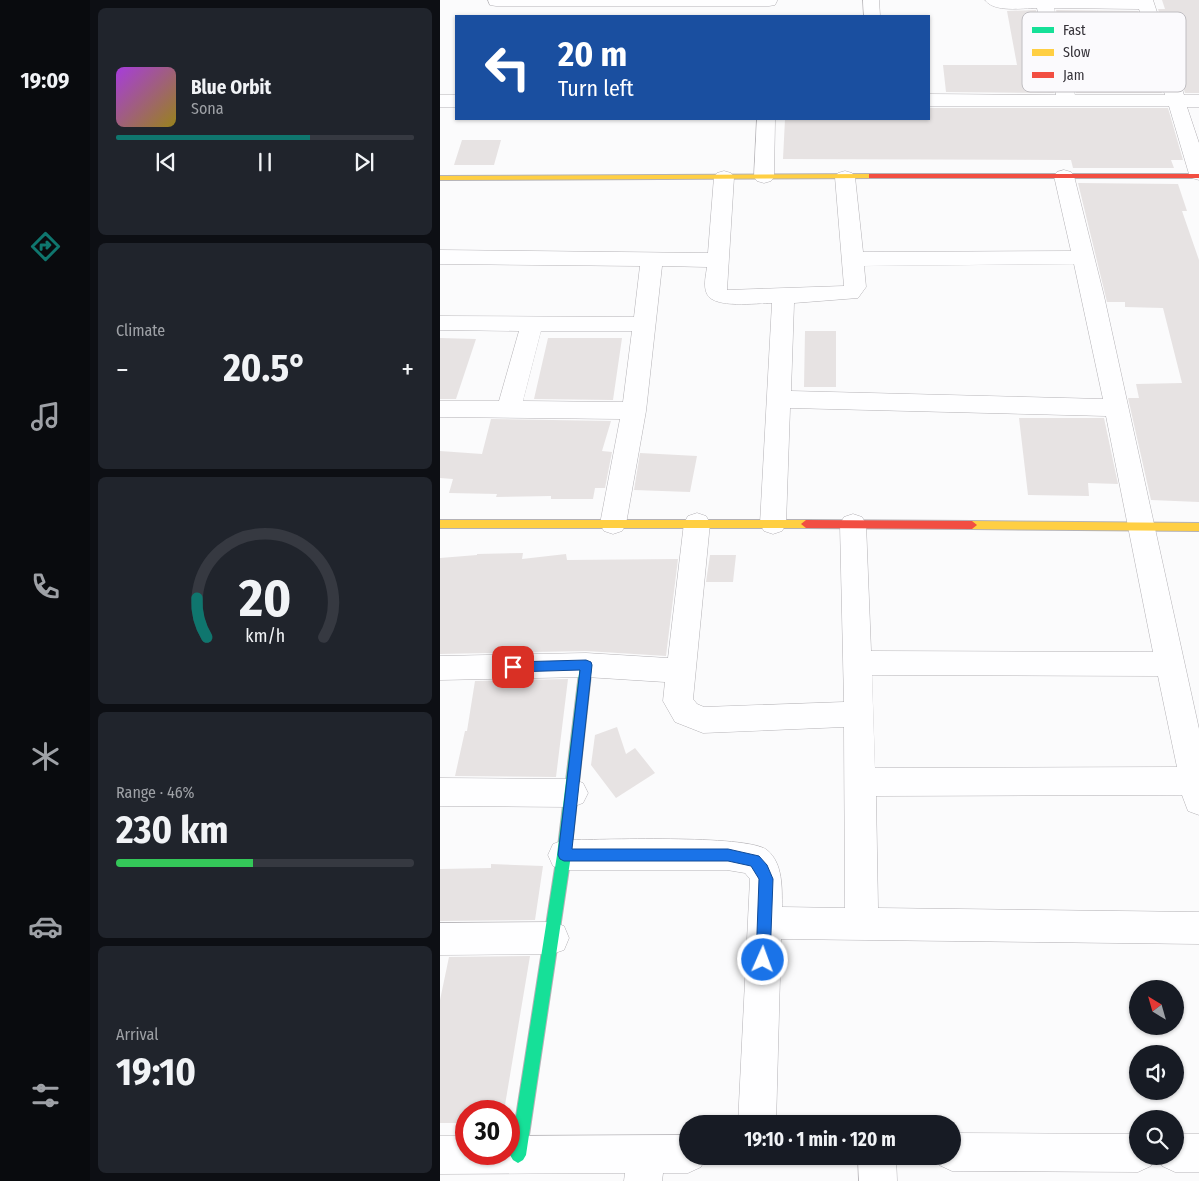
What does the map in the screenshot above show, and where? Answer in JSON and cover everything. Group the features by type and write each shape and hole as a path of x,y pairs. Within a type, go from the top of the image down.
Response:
{"street":[{"path":"871,0 872,15"},
{"path":"993,0 1002,3 1044,4 1146,2"},
{"path":"1044,4 1046,12"},
{"path":"494,6 612,5 664,9 769,6"},
{"path":"1065,92 1067,101"},
{"path":"441,181 962,175 1199,175 1173,92"},
{"path":"930,100 1199,101"},
{"path":"440,101 455,101"},
{"path":"764,177 766,120"},
{"path":"860,782 1197,792 1084,256 1064,176"},
{"path":"724,177 716,286 718,293 724,297 850,293 855,287 845,177"},
{"path":"440,256 717,260"},
{"path":"853,259 1084,256"},
{"path":"613,524 634,411 652,259"},
{"path":"773,524 783,296"},
{"path":"440,323 644,324"},
{"path":"508,410 532,323"},
{"path":"777,399 1116,408"},
{"path":"440,409 634,411"},
{"path":"697,523 678,701 686,712 703,720 859,714"},
{"path":"440,524 697,523 1199,527"},
{"path":"853,524 859,714 862,923"},
{"path":"857,662 1171,664"},
{"path":"440,668 586,665 680,671"},
{"path":"520,1143 564,855 586,665"},
{"path":"440,792 572,793"},
{"path":"564,855 728,855 755,860 766,879 757,1115"},
{"path":"764,923 1199,928"},
{"path":"440,939 552,938"},
{"path":"961,1152 1129,1153"},
{"path":"1184,1153 1199,1153"},
{"path":"440,1155 455,1155"},
{"path":"520,1156 645,1168 679,1157"},
{"path":"877,1165 878,1181"}],"building":[{"path":"1162,0 1199,0 1199,93 1185,92 1186,12 1159,12 1158,9 1165,9"},
{"path":"1036,10 1036,12 1022,12 1022,92 1054,93 946,92 943,65 1017,65 1007,11"},
{"path":"1056,10 1138,12 1056,12"},
{"path":"1076,92 1162,93 1076,93"},
{"path":"930,108 1168,108 1183,160 1171,160 1174,168 1073,168 1071,160 783,159 785,120 930,120"},
{"path":"462,140 501,140 494,165 454,165"},
{"path":"1078,183 1178,184 1187,211 1182,211 1199,260 1199,502 1151,500 1128,398 1139,398 1136,384 1182,383 1163,308 1125,307 1125,302 1107,302"},
{"path":"805,331 836,331 836,387 804,387"},
{"path":"440,338 476,339 456,399 440,399"},
{"path":"548,338 622,338 613,400 534,399"},
{"path":"1019,418 1104,418 1118,484 1088,483 1089,496 1028,495"},
{"path":"491,419 611,421 602,451 612,452 605,488 595,488 593,499 551,499 551,496 496,497 497,494 449,493 453,479 440,478 440,451 482,454"},
{"path":"640,453 697,456 690,492 634,490"},
{"path":"523,553 522,559 566,554 567,560 678,559 666,656 586,651 440,654 440,558 477,554"},
{"path":"710,555 736,555 733,582 706,582"},
{"path":"568,679 556,777 455,776 465,731 467,731 475,681"},
{"path":"617,727 626,754 635,748 655,773 616,798 591,765 595,735"},
{"path":"491,864 543,866 535,920 440,921 440,869 491,868"},
{"path":"530,956 506,1100 455,1100 455,1123 440,1123 440,1000 449,957"}],"traffic: fast":[{"path":"520,1142 564,855 586,665"}],"traffic: slow":[{"path":"440,178 872,176"},
{"path":"440,524 806,524"},
{"path":"972,525 1199,527"}],"traffic: jam":[{"path":"872,176 1199,176"},
{"path":"806,524 972,525"}],"route":[{"path":"513,667 586,665 564,855 728,855 755,860 766,879 763,960"}]}
